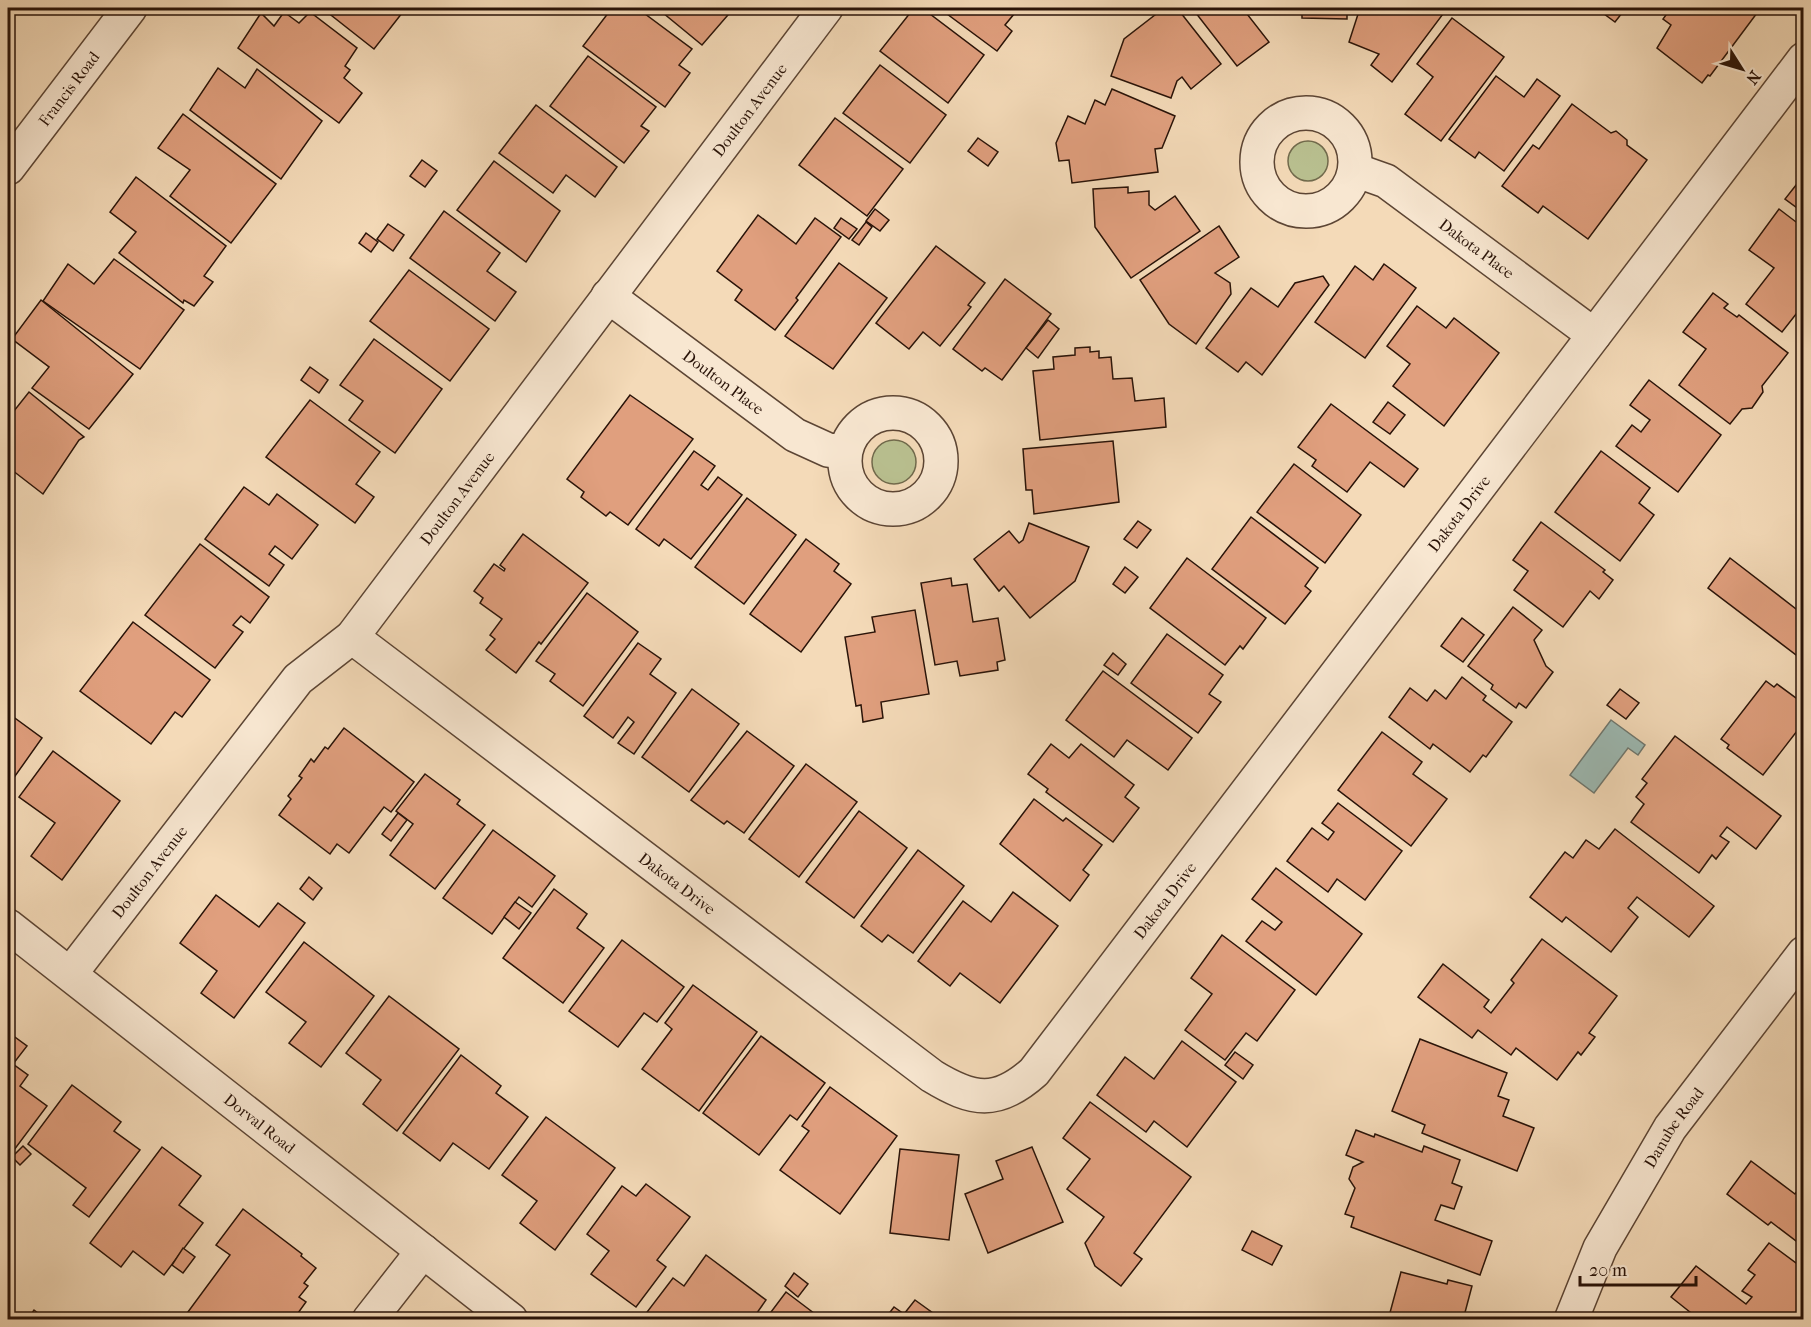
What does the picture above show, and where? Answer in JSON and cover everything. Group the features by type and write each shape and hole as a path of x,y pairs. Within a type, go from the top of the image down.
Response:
{"street":[{"name":"Francis Road","path":"8,168 130,8"},
{"name":"Doulton Avenue","path":"71,973 298,679 352,637 826,8"},
{"name":"Dakota Drive","path":"352,637 932,1076 967,1094 984,1097 1002,1094 1019,1085 1034,1072 1803,59"},
{"name":"Dakota Place","path":"1355,170 1386,181 1594,335"},
{"name":"Doulton Place","path":"608,296 795,435 828,450 845,452"},
{"name":"Dorval Road","path":"8,926 71,973 511,1320"},
{"name":"Danube Road","path":"1571,1320 1600,1248 1670,1128 1803,953"},
{"path":"369,1320 423,1251"}],"green space":[{"path":"1308,141 1316,142 1322,147 1327,153 1327,169 1322,175 1316,180 1308,181 1300,180 1294,175 1289,169 1288,161 1289,153 1294,147 1300,142"},
{"path":"894,440 903,441 910,446 915,453 915,471 910,478 903,483 894,484 885,483 878,478 873,471 872,462 873,453 878,446 885,441"}],"water":[{"path":"1611,720 1645,745 1638,755 1628,748 1594,793 1570,775"}],"building":[{"path":"322,8 406,8 374,49"},
{"path":"612,8 637,8 692,49 679,65 690,73 665,107 583,46"},
{"path":"657,8 734,8 702,45"},
{"path":"914,8 922,8 984,55 948,103 880,51"},
{"path":"939,8 1019,8 1005,25 1012,31 997,51"},
{"path":"1164,8 1177,8 1221,64 1191,89 1182,77 1177,81 1171,98 1111,76 1124,39"},
{"path":"1192,8 1270,8 1247,14 1269,42 1237,66"},
{"path":"1302,8 1347,8 1347,19 1302,18"},
{"path":"1360,8 1435,8 1443,14 1392,82 1371,65 1379,54 1349,42"},
{"path":"1596,8 1626,8 1615,22"},
{"path":"1656,8 1760,9 1710,76 1708,75 1702,83 1657,48 1671,25 1663,19 1666,15"},
{"path":"284,12 299,23 310,12 357,48 345,66 350,70 344,78 362,93 339,123 238,48 261,13 274,26"},
{"path":"1452,18 1504,57 1441,141 1405,114 1433,77 1417,64"},
{"path":"588,56 656,107 641,126 649,131 624,163 550,106"},
{"path":"880,65 946,115 910,163 843,113"},
{"path":"218,68 245,88 257,69 322,121 281,179 190,110"},
{"path":"1496,76 1524,97 1537,79 1560,96 1504,171 1479,152 1475,158 1449,139"},
{"path":"1112,89 1175,116 1162,148 1155,149 1158,172 1072,183 1069,160 1059,161 1056,143 1068,116 1085,124 1095,100 1105,105"},
{"path":"1572,104 1611,133 1616,131 1627,140 1627,145 1647,160 1588,239 1543,206 1538,213 1502,186 1533,145 1539,149"},
{"path":"536,105 617,167 595,197 566,175 553,193 499,153"},
{"path":"183,114 276,184 231,243 170,196 190,170 158,148"},
{"path":"835,118 903,169 867,216 799,165"},
{"path":"978,138 998,152 988,166 968,151"},
{"path":"422,160 437,171 425,187 410,176"},
{"path":"494,161 560,211 526,262 457,210"},
{"path":"1804,175 1804,213 1785,199"},
{"path":"136,177 226,246 204,276 213,282 194,306 184,300 183,303 119,253 136,232 110,212"},
{"path":"1128,187 1128,193 1149,191 1149,205 1155,210 1175,196 1200,231 1131,278 1095,227 1093,189"},
{"path":"875,209 889,220 880,231 866,221"},
{"path":"1779,209 1804,228 1804,304 1782,332 1746,304 1774,268 1749,250"},
{"path":"444,211 500,253 487,271 516,292 495,321 410,258"},
{"path":"758,215 796,244 815,218 841,237 775,330 735,300 742,290 717,271"},
{"path":"841,218 857,229 849,239 834,228"},
{"path":"866,222 872,227 859,245 852,240"},
{"path":"388,224 404,235 393,251 377,239"},
{"path":"1219,226 1239,257 1215,273 1230,283 1231,294 1196,344 1169,324 1140,280"},
{"path":"366,233 378,242 371,252 359,243"},
{"path":"936,246 985,283 968,305 971,307 940,346 923,332 909,349 876,323"},
{"path":"114,259 184,310 140,369 43,301 68,264 94,284"},
{"path":"839,263 887,298 833,369 785,336"},
{"path":"1384,264 1416,288 1365,358 1315,322 1355,266 1373,280"},
{"path":"409,270 489,329 450,381 370,321"},
{"path":"1323,276 1329,285 1262,375 1246,362 1238,372 1206,348 1251,288 1278,307 1295,283"},
{"path":"1005,279 1051,314 1002,380 985,368 982,371 953,349"},
{"path":"1713,293 1728,304 1724,308 1737,317 1739,315 1788,353 1762,386 1763,392 1752,408 1742,409 1730,424 1679,385 1706,349 1683,332"},
{"path":"41,300 133,374 89,429 32,388 49,367 12,339"},
{"path":"1417,306 1446,328 1454,318 1499,353 1444,426 1393,386 1410,364 1387,346"},
{"path":"1048,320 1059,329 1038,358 1026,348"},
{"path":"374,339 442,389 395,453 349,420 363,401 340,385"},
{"path":"1090,347 1090,352 1099,351 1099,358 1111,357 1113,379 1132,378 1135,401 1164,398 1166,427 1040,440 1033,371 1054,369 1053,357 1075,355 1075,348"},
{"path":"310,367 328,380 319,393 301,380"},
{"path":"1649,380 1721,435 1678,492 1616,446 1632,425 1641,432 1650,420 1630,405"},
{"path":"29,392 84,437 79,440 43,494 8,467 8,406 14,411"},
{"path":"630,395 693,439 628,525 610,512 606,516 581,497 584,492 567,479"},
{"path":"310,400 380,452 356,484 374,497 355,523 266,457"},
{"path":"1388,402 1405,415 1390,434 1373,422"},
{"path":"1331,404 1418,469 1404,487 1370,462 1347,492 1312,466 1316,460 1298,447"},
{"path":"1113,441 1119,502 1034,514 1032,490 1026,490 1023,449"},
{"path":"694,451 715,466 701,485 708,490 718,477 742,495 691,559 664,539 659,546 636,529"},
{"path":"1601,451 1650,488 1639,503 1654,515 1620,561 1555,512"},
{"path":"1294,464 1361,515 1325,563 1257,512"},
{"path":"244,487 269,505 277,494 318,525 292,559 275,546 269,554 284,565 269,586 205,539"},
{"path":"747,498 796,535 744,604 695,567"},
{"path":"1251,517 1318,568 1305,586 1311,591 1285,624 1212,569"},
{"path":"1138,521 1151,530 1137,548 1124,539"},
{"path":"1541,522 1605,570 1603,572 1613,580 1599,599 1590,591 1563,627 1514,590 1528,571 1513,560"},
{"path":"1029,523 1089,547 1075,581 1030,618 1004,586 999,591 974,559 1009,531 1019,543 1023,540"},
{"path":"523,534 588,583 516,673 486,650 495,639 490,635 502,619 480,603 483,598 474,591 494,564 504,571 505,569 500,565"},
{"path":"806,539 839,564 834,571 851,584 801,652 750,614"},
{"path":"200,544 269,597 250,623 241,616 233,625 243,632 215,668 145,615"},
{"path":"1187,558 1266,618 1243,649 1240,646 1225,665 1150,608"},
{"path":"1730,558 1800,612 1800,604 1804,599 1804,661 1708,588"},
{"path":"1125,567 1138,577 1125,593 1113,584"},
{"path":"951,578 952,586 967,584 973,622 998,618 1005,660 997,662 998,670 960,676 957,661 935,665 921,583"},
{"path":"587,593 638,632 583,706 550,681 555,674 536,661"},
{"path":"1513,607 1542,630 1534,640 1546,666 1553,672 1526,708 1519,703 1516,708 1491,689 1493,685 1468,666"},
{"path":"915,610 929,694 881,702 883,718 863,722 861,705 856,706 845,637 875,632 872,617"},
{"path":"1462,618 1484,635 1463,662 1441,646"},
{"path":"133,622 210,680 182,717 175,712 151,744 80,691"},
{"path":"1167,634 1223,675 1209,694 1221,702 1198,733 1131,683"},
{"path":"638,643 661,659 650,674 676,693 634,754 618,743 634,722 628,717 613,738 584,716"},
{"path":"1113,653 1126,664 1118,675 1104,665"},
{"path":"1103,671 1192,738 1168,770 1127,740 1114,757 1066,720"},
{"path":"1462,677 1486,696 1483,700 1512,722 1486,757 1483,755 1470,772 1433,744 1430,749 1389,717 1410,688 1427,701 1435,690 1446,699"},
{"path":"1766,681 1774,687 1777,684 1804,704 1804,722 1763,775 1727,748 1729,745 1721,739"},
{"path":"692,689 739,724 689,792 642,757"},
{"path":"1620,689 1639,703 1626,719 1607,705"},
{"path":"8,713 42,738 8,786"},
{"path":"344,728 414,782 391,812 384,807 349,853 337,844 330,854 279,815 291,799 288,796 302,778 299,776 311,759 314,762 325,747 328,749"},
{"path":"747,731 794,766 744,833 727,821 724,824 691,800"},
{"path":"1382,732 1422,762 1413,774 1447,799 1411,846 1338,790"},
{"path":"1675,736 1781,816 1756,849 1727,827 1720,836 1729,842 1716,859 1712,855 1699,873 1631,822 1644,804 1636,797 1647,783 1642,779"},
{"path":"1051,744 1069,758 1081,744 1134,785 1125,797 1139,808 1113,842 1046,792 1048,789 1028,774"},
{"path":"53,751 120,801 62,880 31,856 55,823 19,797"},
{"path":"806,764 857,802 799,877 749,839"},
{"path":"425,774 460,800 457,804 485,825 435,889 390,855 413,824 396,811"},
{"path":"1034,799 1063,821 1066,818 1102,845 1083,870 1089,875 1070,901 1000,844"},
{"path":"1338,803 1402,851 1365,900 1337,879 1328,892 1287,861 1312,828 1328,840 1334,832 1322,823"},
{"path":"859,811 907,848 854,918 806,882"},
{"path":"398,813 407,820 391,841 382,834"},
{"path":"1615,829 1714,906 1689,937 1637,897 1628,908 1638,917 1611,952 1566,917 1562,922 1530,897 1565,852 1573,858 1586,840 1599,849"},
{"path":"493,830 555,876 532,907 519,897 492,934 443,898"},
{"path":"918,850 964,886 913,953 888,935 882,942 861,926"},
{"path":"1276,868 1362,934 1316,995 1246,941 1262,921 1275,930 1282,922 1252,899"},
{"path":"309,877 322,888 313,900 300,889"},
{"path":"554,889 587,914 577,928 604,948 563,1003 503,958"},
{"path":"1013,892 1058,926 1000,1003 960,973 950,986 918,961 963,901 991,922"},
{"path":"216,895 259,927 278,903 305,923 234,1018 201,993 217,971 180,943"},
{"path":"515,902 531,913 519,929 504,917"},
{"path":"1222,935 1295,990 1257,1041 1246,1033 1225,1060 1185,1030 1212,994 1191,978"},
{"path":"1542,939 1617,996 1589,1033 1595,1037 1581,1055 1578,1052 1557,1080 1516,1048 1511,1055 1478,1030 1472,1038 1418,997 1443,964 1489,1000 1484,1007 1491,1013 1514,983 1511,980"},
{"path":"622,940 684,987 657,1022 644,1013 618,1047 569,1011"},
{"path":"304,942 374,996 321,1067 289,1043 306,1022 266,992"},
{"path":"693,985 757,1032 699,1111 642,1069 672,1029 665,1023"},
{"path":"389,996 459,1049 397,1131 363,1104 381,1080 346,1053"},
{"path":"8,1032 27,1046 13,1064 28,1075 20,1086 47,1106 14,1150 11,1148 8,1153"},
{"path":"761,1036 825,1083 797,1120 790,1115 759,1155 703,1113"},
{"path":"1420,1039 1507,1073 1498,1096 1509,1100 1503,1116 1534,1128 1517,1171 1422,1133 1425,1125 1392,1111"},
{"path":"1182,1041 1236,1082 1187,1147 1154,1121 1146,1132 1097,1095 1125,1057 1154,1079"},
{"path":"1235,1052 1253,1065 1243,1079 1225,1065"},
{"path":"461,1055 501,1086 496,1093 528,1117 489,1169 453,1143 440,1161 403,1133"},
{"path":"72,1085 121,1122 114,1131 140,1150 89,1217 73,1205 86,1188 28,1144"},
{"path":"830,1087 897,1136 840,1214 780,1170 809,1131 802,1126"},
{"path":"1090,1102 1191,1177 1134,1253 1142,1259 1121,1286 1095,1266 1085,1243 1104,1217 1067,1189 1090,1159 1063,1138"},
{"path":"546,1117 615,1168 555,1250 520,1223 537,1201 502,1175"},
{"path":"1356,1130 1374,1137 1375,1134 1422,1152 1424,1146 1460,1160 1452,1183 1462,1187 1454,1209 1441,1205 1435,1220 1492,1241 1480,1275 1351,1227 1354,1217 1345,1214 1355,1188 1349,1179 1353,1167 1363,1162 1346,1155"},
{"path":"23,1146 31,1154 20,1165 12,1157"},
{"path":"162,1147 201,1176 179,1205 203,1223 164,1275 133,1251 121,1267 90,1243"},
{"path":"1032,1147 1063,1222 988,1253 965,1194 1003,1179 996,1161"},
{"path":"900,1149 959,1155 949,1240 890,1233"},
{"path":"1751,1161 1795,1194 1804,1182 1804,1247 1771,1222 1768,1225 1727,1194"},
{"path":"646,1184 690,1217 657,1260 666,1267 636,1307 591,1274 609,1251 587,1234 622,1186 636,1196"},
{"path":"243,1209 302,1254 301,1256 316,1268 304,1283 308,1286 299,1297 306,1302 293,1320 182,1320 230,1255 216,1245"},
{"path":"1252,1231 1282,1246 1272,1265 1242,1250"},
{"path":"1769,1243 1804,1269 1804,1320 1700,1320 1671,1297 1696,1266 1746,1304 1752,1297 1742,1291 1755,1275 1748,1270"},
{"path":"183,1248 195,1257 183,1273 172,1265"},
{"path":"706,1255 766,1300 752,1320 649,1320 644,1316 673,1278 684,1286"},
{"path":"1401,1272 1447,1284 1448,1280 1472,1286 1463,1320 1388,1320"},
{"path":"794,1273 808,1284 798,1297 785,1286"},
{"path":"786,1292 823,1320 765,1320"},
{"path":"915,1300 937,1316 934,1320 884,1320 894,1307 904,1314"},
{"path":"34,1310 47,1320 27,1320"}]}
